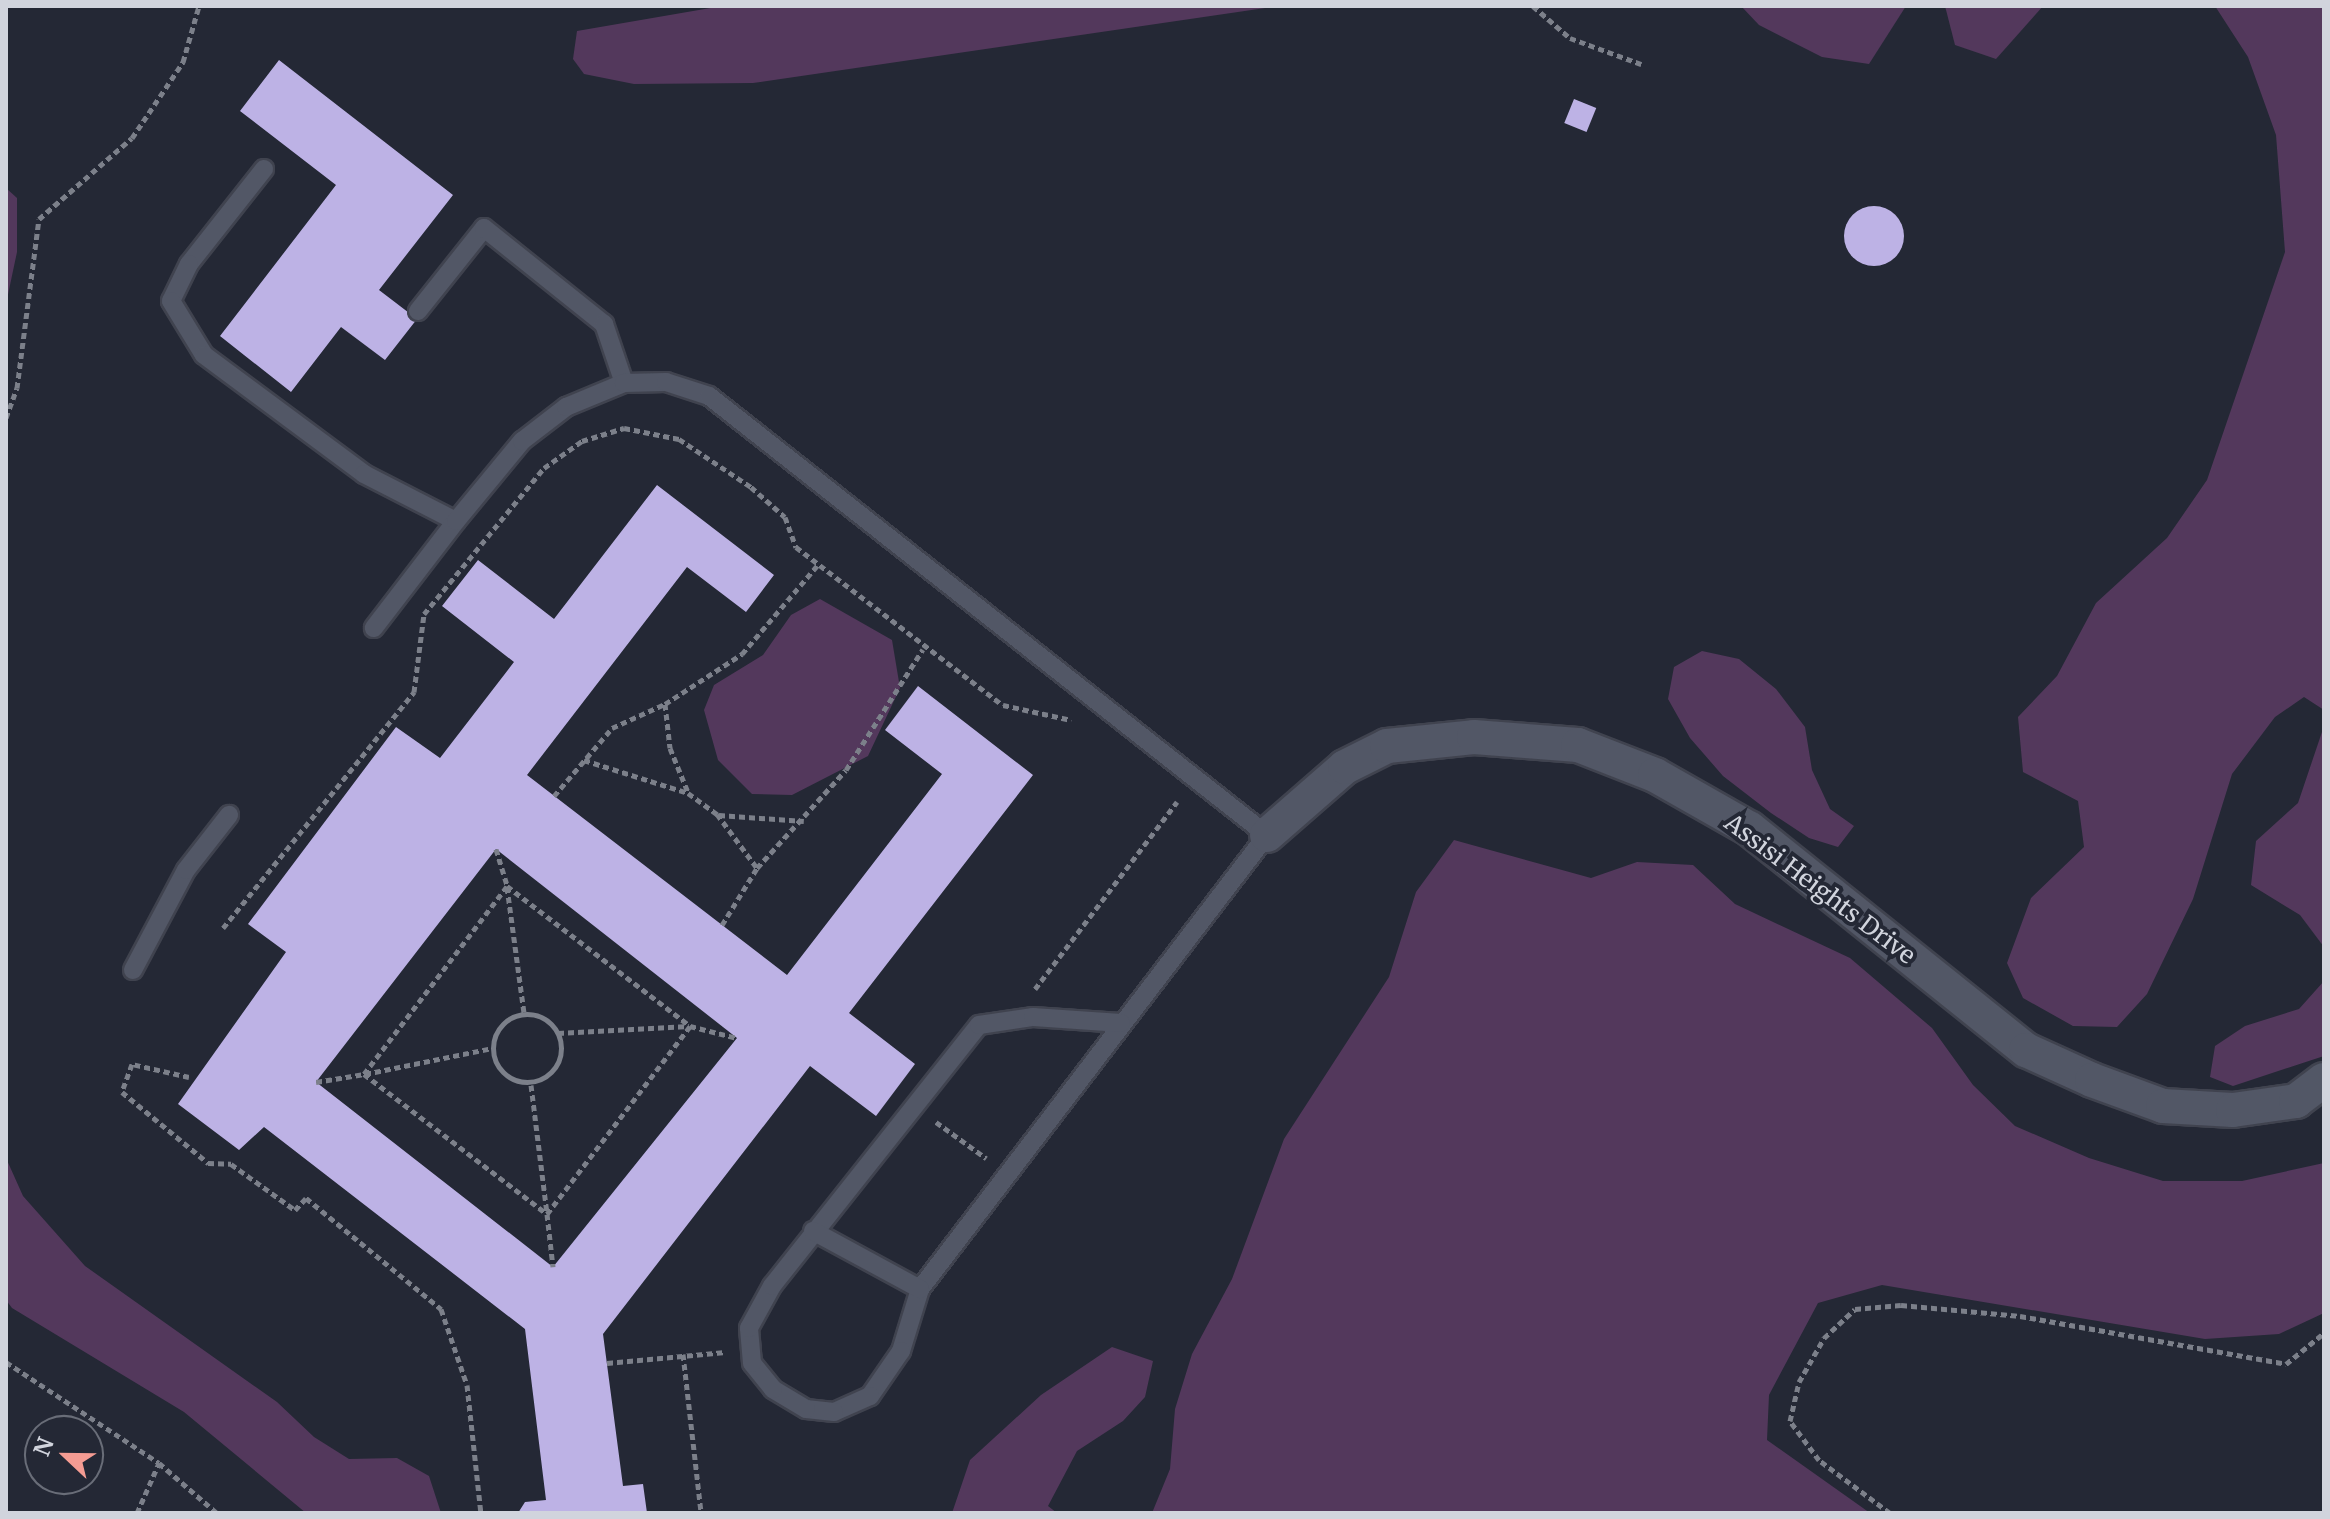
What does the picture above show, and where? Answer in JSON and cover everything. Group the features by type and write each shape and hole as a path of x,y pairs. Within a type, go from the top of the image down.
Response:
{"street":[{"name":"Assisi Heights Drive","path":"1267,835 1345,767 1387,746 1474,737 1578,745 1655,775 1750,829 2026,1050 2092,1080 2163,1106 2233,1110 2296,1101 2324,1080"}],"lane":[{"path":"264,169 189,264 171,301 184,332 204,355 364,474 456,521"},
{"path":"418,311 484,228 604,324 624,383"},
{"path":"374,628 522,441 566,407 624,383 666,382 709,396 1267,835 920,1289 901,1351 870,1396 834,1412 806,1409 773,1389 752,1363 749,1328 813,1231 979,1025 1033,1017 1121,1023"},
{"path":"133,970 186,870 229,815"},
{"path":"813,1231 920,1289"}],"path":[{"path":"6,418 17,388 39,219 132,138 183,62 199,6"},
{"path":"1533,6 1570,38 1641,64"},
{"path":"223,928 414,692 424,614 544,468 582,441 624,428 679,439 785,517 796,547 818,566 923,649 1003,705 1067,716 1080,726"},
{"path":"554,796 612,728 665,704 742,654 818,566"},
{"path":"722,925 757,868 805,820 846,770 923,649"},
{"path":"665,704 670,748 688,793"},
{"path":"584,760 688,793 717,814 757,868"},
{"path":"1030,995 1179,803 1167,794"},
{"path":"717,814 805,820"},
{"path":"496,849 507,886 524,1013"},
{"path":"507,886 690,1026"},
{"path":"364,1074 507,886"},
{"path":"524,1013 548,1020 558,1033 556,1066 531,1085 504,1073 493,1048 503,1023 524,1013"},
{"path":"547,1214 690,1026"},
{"path":"558,1033 690,1026 737,1038"},
{"path":"316,1082 493,1048"},
{"path":"189,1077 132,1064 122,1092 208,1163 231,1164 295,1210 306,1198 441,1309 467,1385 481,1513"},
{"path":"364,1074 547,1214"},
{"path":"531,1085 553,1267"},
{"path":"914,1105 1007,1173"},
{"path":"1890,1513 1819,1460 1790,1421 1799,1382 1824,1338 1855,1309 1901,1305 2020,1316 2286,1364 2324,1333"},
{"path":"607,1363 725,1352"},
{"path":"683,1354 701,1513"},
{"path":"6,1362 159,1463 217,1513"},
{"path":"137,1513 159,1463"}],"shaded area":[{"path":"722,6 1278,6 753,83 634,84 584,74 573,59 577,31"},
{"path":"1741,6 1906,6 1869,64 1822,57 1759,25"},
{"path":"1945,6 2043,6 1996,59 1955,45"},
{"path":"2215,6 2324,6 2324,710 2304,697 2275,717 2232,774 2193,899 2147,994 2117,1027 2073,1026 2023,998 2007,963 2031,898 2084,847 2078,801 2023,772 2018,717 2057,676 2096,603 2167,538 2207,480 2285,252 2276,135 2248,57"},
{"path":"6,188 17,198 17,252 6,304"},
{"path":"820,599 892,640 900,688 868,756 792,795 752,794 718,760 704,710 714,685 763,655 791,615"},
{"path":"1702,651 1739,659 1776,689 1805,727 1812,770 1830,809 1854,826 1838,847 1809,838 1771,813 1723,776 1690,738 1668,699 1674,667"},
{"path":"2324,726 2324,947 2300,915 2251,885 2256,841 2298,803"},
{"path":"1454,840 1591,878 1637,862 1693,865 1735,904 1850,958 1932,1028 1973,1085 2015,1126 2089,1158 2163,1181 2242,1181 2324,1163 2324,1313 2279,1334 2205,1339 1882,1285 1818,1303 1769,1395 1767,1440 1870,1513 1152,1513 1170,1469 1175,1409 1192,1354 1232,1279 1284,1139 1389,977 1416,892"},
{"path":"2324,981 2324,1056 2233,1086 2210,1077 2215,1046 2245,1026 2299,1009"},
{"path":"6,1158 23,1196 85,1266 277,1402 314,1437 349,1459 397,1458 429,1476 441,1513 306,1513 184,1412 12,1308 6,1300"},
{"path":"1112,1347 1153,1361 1145,1397 1123,1421 1077,1451 1048,1506 1057,1513 952,1513 970,1460 1041,1395"}],"building":[{"path":"279,60 453,195 379,290 417,319 385,360 341,327 291,392 220,336 336,185 240,111"},
{"path":"1574,99 1596,108 1587,132 1564,123"},
{"path":"1874,206 1886,208 1895,215 1902,224 1902,248 1895,257 1886,264 1874,266 1862,264 1853,257 1846,248 1844,236 1846,224 1853,215 1862,208"},
{"path":"657,485 774,575 746,612 687,567 527,775 787,975 942,774 885,730 918,686 1033,775 849,1013 915,1064 876,1116 810,1066 603,1334 623,1486 643,1484 647,1513 518,1513 525,1502 546,1500 525,1329 264,1127 239,1150 178,1104 286,952 248,924 396,727 440,758 514,662 442,606 478,560 554,619","holes":["496,849 737,1038 553,1267 316,1082"]}]}
